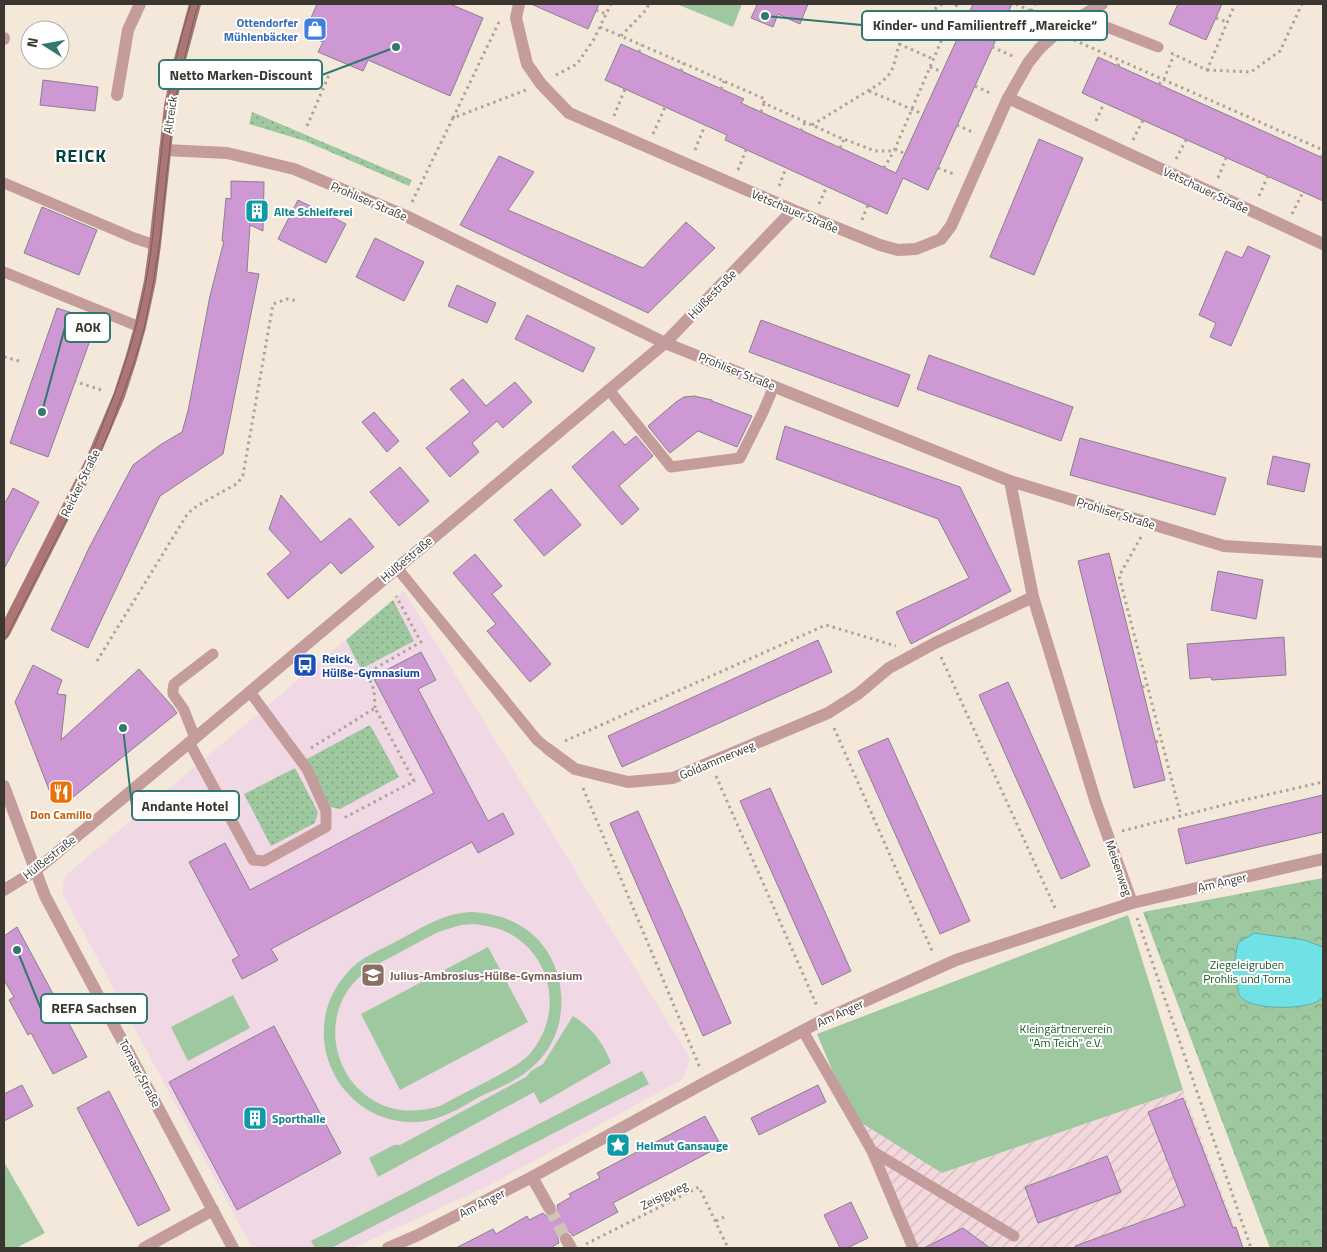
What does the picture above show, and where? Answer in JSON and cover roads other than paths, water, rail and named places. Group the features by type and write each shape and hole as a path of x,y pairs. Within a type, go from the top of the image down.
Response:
{"street":[{"path":"117,95 128,30 140,4"},
{"name":"Altreick","path":"157,229 170,106 195,4"},
{"name":"Vetschauer Straße","path":"519,4 516,18 527,64 541,84 569,114 855,236 898,250 916,249 941,239 951,226 1008,98 1028,63 1040,48 1060,30 1102,4"},
{"name":"Vetschauer Straße","path":"1008,98 1323,244"},
{"name":"Prohliser Straße","path":"165,150 227,153 294,169 406,216 665,342 1010,481 1224,546 1323,552"},
{"name":"Hülßestraße","path":"4,890 35,871 665,342 793,210"},
{"name":"Reicker Straße","path":"4,633 90,464 119,396 140,327 150,281 157,229"},
{"name":"Meisenweg","path":"1010,481 1033,597 1096,803 1132,903"},
{"name":"Goldammerweg","path":"548,748 575,769 628,782 673,778 828,713 858,694 889,668 935,643 1033,597"},
{"name":"Tornaer Straße","path":"4,786 45,896 233,1248"},
{"name":"Am Anger","path":"388,1248 418,1235 532,1177 823,1020 956,960 1132,903 1323,859"},
{"path":"532,1177 550,1209"},
{"path":"144,1248 213,1210"}],"lane":[{"path":"1081,17 1158,47"},
{"path":"4,183 134,238 155,245"},
{"path":"4,272 140,327"},
{"path":"608,390 671,467 740,458 774,386"},
{"name":"Goldammerweg","path":"396,568 537,740 548,748"},
{"path":"213,654 174,684 173,694 184,710 192,740 253,860 264,861 326,827 326,810 307,769 250,692"},
{"path":"803,1031 872,1151 913,1248"},
{"path":"872,1151 1014,1236"}],"water":[{"path":"1254,933 1304,940 1323,947 1323,998 1307,1005 1281,1007 1263,1006 1247,1002 1241,997 1237,983 1228,974 1234,965 1238,943"}],"tunnel":[{"path":"550,1209 566,1239"}],"tram line":[{"path":"84,469 122,371 140,308 149,264 161,152 175,62 191,4"},
{"path":"4,642 94,465 109,432 134,363 144,329 153,285 160,239 174,106 199,4"}],"place":[{"name":"Kinder- und Familientreff „Mareicke“","path":"765,16"},
{"name":"Ottendorfer Mühlenbäcker","path":"315,29"},
{"name":"Netto Marken-Discount","path":"396,47"},
{"name":"Alte Schleiferei","path":"257,211"},
{"name":"AOK","path":"42,412"},
{"name":"Reick, Hülße-Gymnasium","path":"305,665"},
{"name":"Andante Hotel","path":"123,728"},
{"name":"Don Camillo","path":"61,792"},
{"name":"REFA Sachsen","path":"17,950"},
{"name":"Julius-Ambrosius-Hülße-Gymnasium","path":"373,975"},
{"name":"Sporthalle","path":"255,1118"},
{"name":"Helmut Gansauge","path":"618,1145"}],"district":[{"name":"REICK","path":"81,155"}],"park label":[{"name":"Ziegeleigruben Prohlis und Torna","path":"1247,971"},
{"name":"Kleingärtnerverein \"Am Teich\" e.V.","path":"1066,1035"}]}
